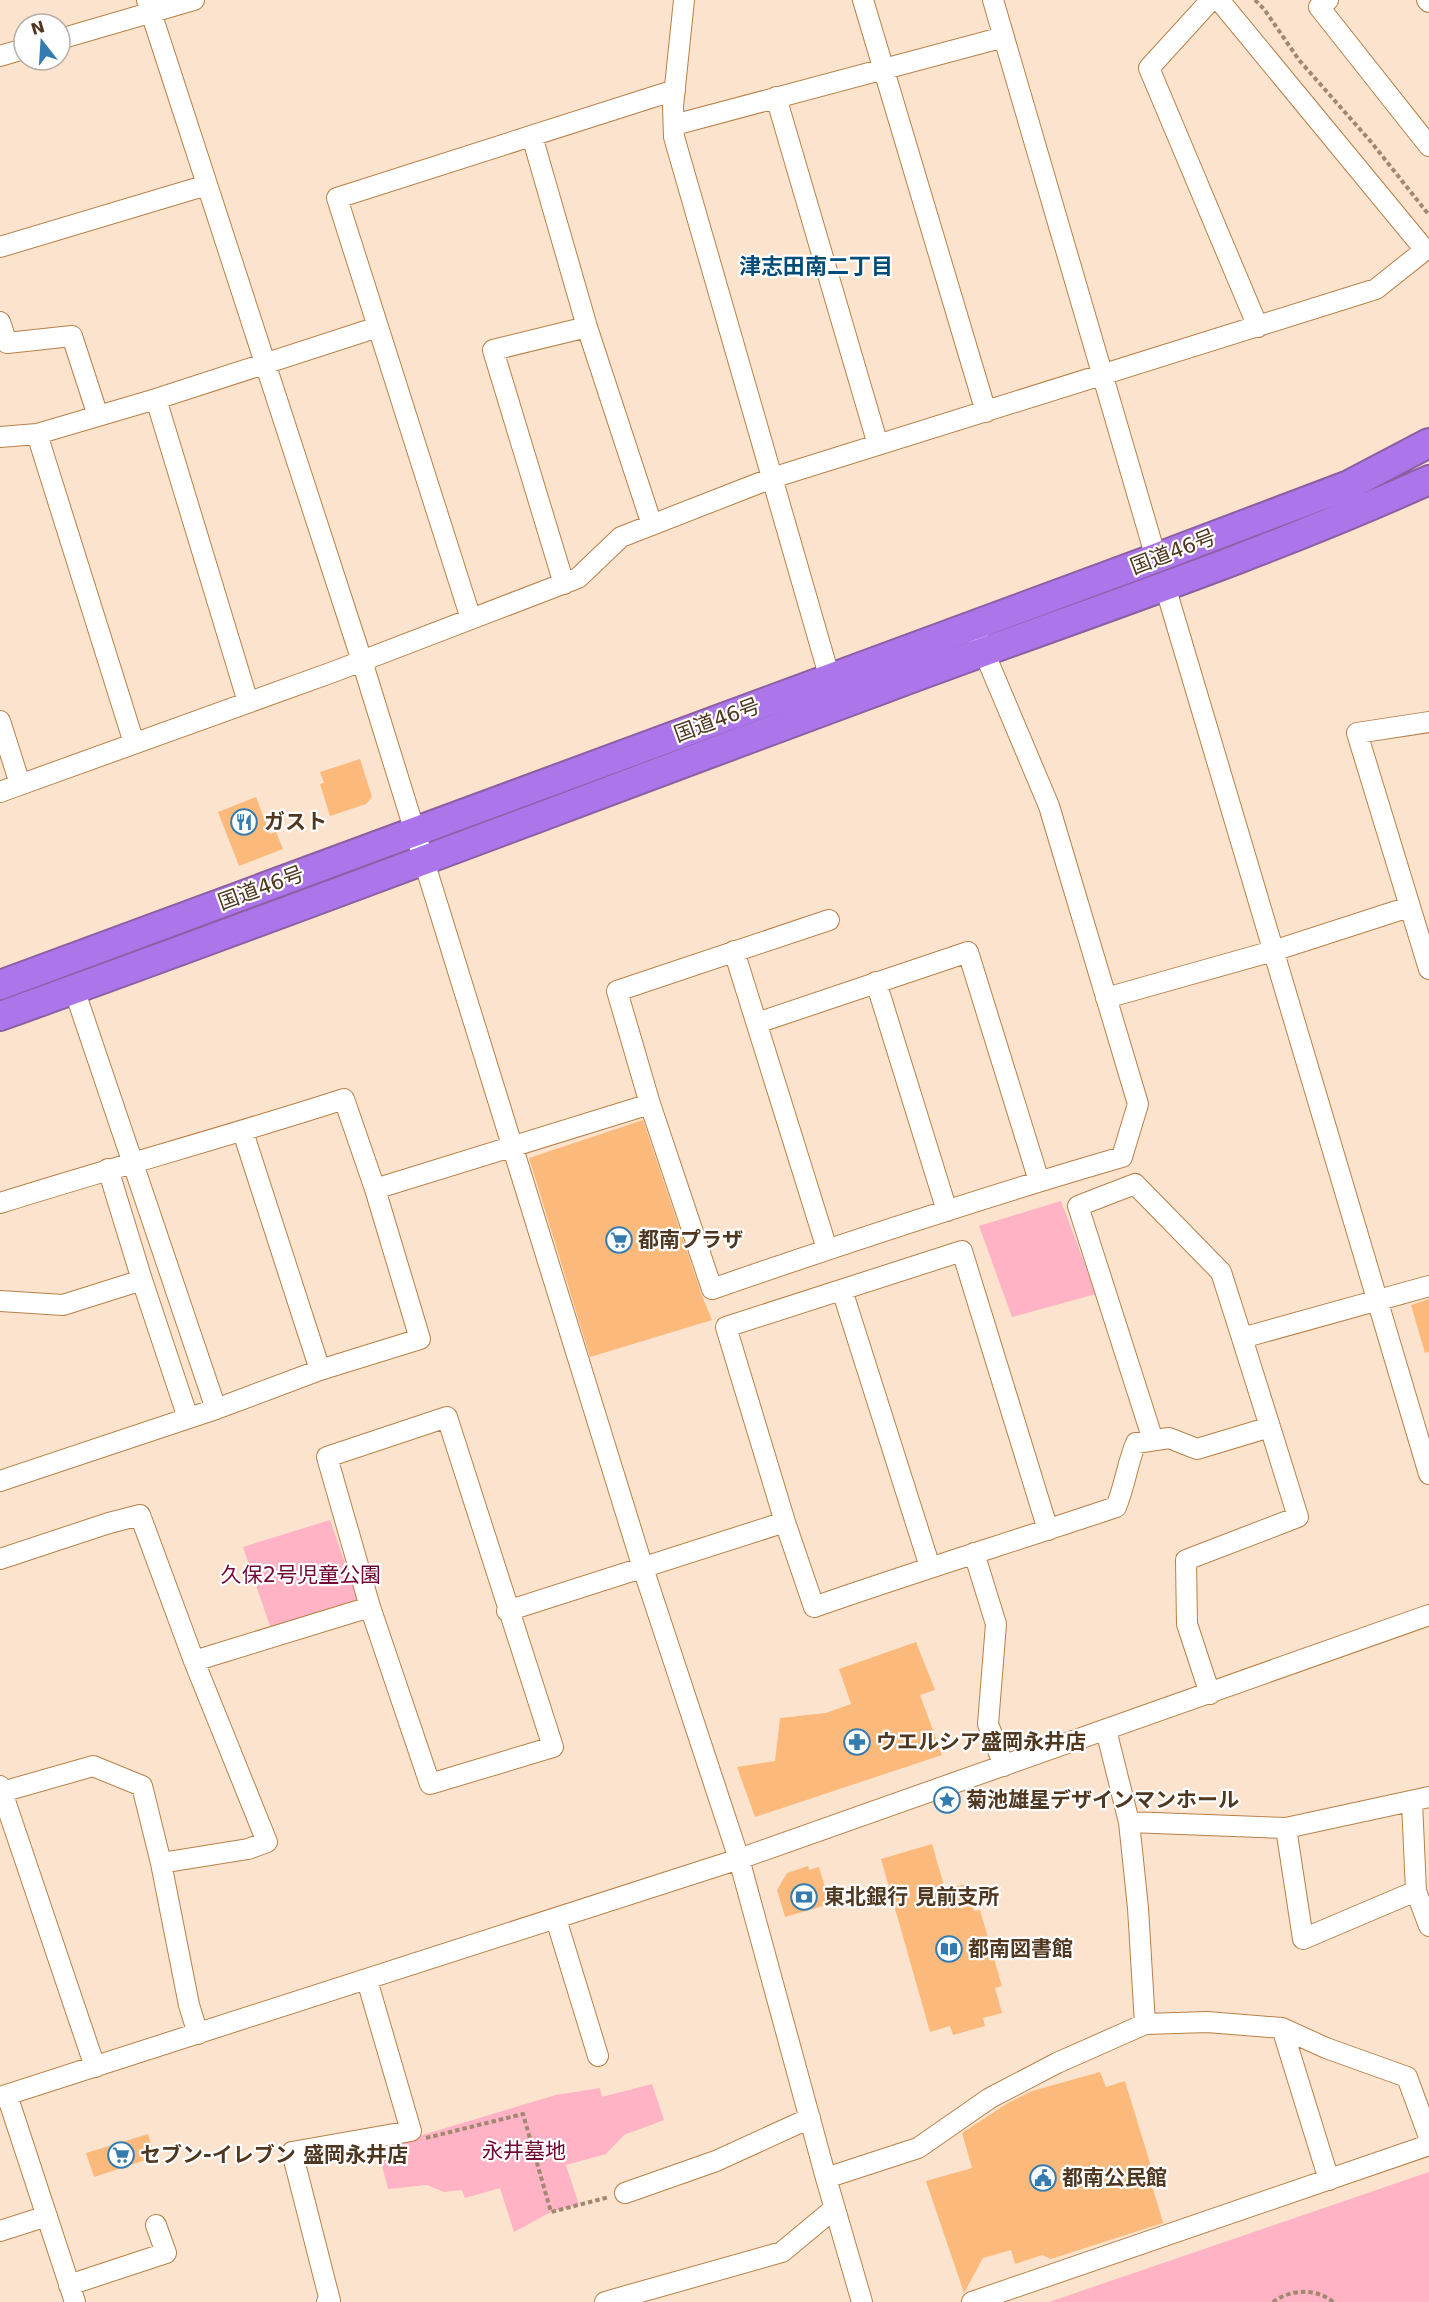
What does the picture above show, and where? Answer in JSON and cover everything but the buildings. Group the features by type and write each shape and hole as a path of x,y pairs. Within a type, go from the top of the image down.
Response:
{"highway":[{"name":"国道46号","path":"0,1016 425,859 979,638 1156,558 1349,485 1429,442"},
{"name":"国道46号","path":"0,985 830,679 1165,586 1364,509 1429,480"}],"street":[{"path":"72,35 149,7 194,0"},
{"path":"863,0 986,412"},
{"path":"993,0 1156,558"},
{"path":"1211,0 1149,68 1258,327"},
{"path":"0,792 362,661 564,584 578,578 621,537 772,478 1376,289 1425,250 1219,0"},
{"path":"1328,0 1319,7 1429,146"},
{"path":"687,1 675,90 674,137 830,679"},
{"path":"149,7 362,661 643,1568 739,1858 862,2302"},
{"path":"674,125 1004,37"},
{"path":"471,619 337,198 675,90"},
{"path":"776,97 878,445"},
{"path":"532,136 587,327 652,525"},
{"path":"0,247 207,185"},
{"path":"0,322 6,343 72,336 98,416"},
{"path":"0,437 37,434 156,399 378,327"},
{"path":"564,584 493,350 587,327"},
{"path":"156,399 248,702"},
{"path":"37,434 134,743"},
{"path":"1165,586 1429,1474"},
{"path":"829,920 617,991 650,1104 712,1289 827,1249 1122,1157 1138,1104 1050,806 979,638"},
{"path":"0,721 20,784"},
{"path":"1429,722 1357,733 1429,969"},
{"path":"1106,998 1273,951 1410,907"},
{"path":"734,951 827,1249"},
{"path":"757,1023 968,952 1039,1181"},
{"path":"876,982 947,1211"},
{"path":"74,989 216,1409"},
{"path":"0,1203 344,1100 375,1189 420,1339 320,1370 216,1409 0,1481"},
{"path":"375,1189 514,1148 650,1104"},
{"path":"243,1132 320,1370"},
{"path":"108,1169 188,1418"},
{"path":"1153,1440 1078,1206 1135,1184 1221,1272 1298,1517 1186,1560 1187,1624 1210,1694"},
{"path":"1048,1530 963,1251 726,1327 785,1522 814,1607 930,1567 1048,1530 1116,1507 1122,1494 1129,1459 1136,1443 1169,1438 1197,1449 1270,1426"},
{"path":"0,1301 63,1305 142,1280"},
{"path":"1242,1338 1429,1286"},
{"path":"842,1290 930,1567"},
{"path":"447,1417 507,1611 553,1747 430,1784 370,1607 327,1458 447,1417"},
{"path":"0,1558 140,1515 194,1661 267,1842 248,1849 161,1863"},
{"path":"507,1611 785,1522"},
{"path":"974,1553 996,1624 988,1724 1004,1766"},
{"path":"194,1661 370,1607"},
{"path":"156,2225 166,2253 72,2293 47,2216 3,2096 739,1858 1429,1616"},
{"path":"1106,1730 1129,1822 1138,1908 1145,2024"},
{"path":"95,2067 6,1826 1,1789 93,1766 142,1786 161,1863 189,2005 198,2034"},
{"path":"1129,1822 1286,1828 1420,1799 1416,1891 1429,1926"},
{"path":"1286,1828 1303,1939 1416,1891"},
{"path":"556,1919 598,2056"},
{"path":"327,2302 330,2301 292,2152 411,2131 367,1980"},
{"path":"826,2178 918,2148 990,2098 1057,2063 1145,2024 1207,2022 1282,2028 1326,2048 1407,2077 1429,2137"},
{"path":"1282,2028 1329,2180"},
{"path":"625,2193 716,2161 810,2118"},
{"path":"972,2302 1429,2145"},
{"path":"605,2302 638,2297 782,2252 835,2208"},
{"path":"0,2231 47,2216"}],"path":[{"path":"1255,0 1264,9 1299,60 1372,143 1429,214"},
{"path":"411,2131 422,2139 524,2114 551,2212 625,2193"},
{"path":"1274,2302 1281,2296 1304,2291 1326,2295 1333,2302"}],"green space":[{"path":"1061,1201 1096,1294 1012,1317 979,1226"},
{"name":"久保2号児童公園","path":"330,1520 359,1603 271,1629 243,1547"},
{"name":"永井墓地","path":"652,2084 664,2120 624,2135 606,2154 566,2165 579,2205 551,2212 514,2232 500,2188 465,2198 462,2190 444,2192 427,2185 388,2189 376,2143 409,2139 556,2095 600,2088 602,2097"},
{"path":"1429,2172 1429,2302 1049,2302"}],"place":[{"name":"ガスト","path":"244,822"},
{"name":"都南プラザ","path":"619,1240"},
{"name":"ウエルシア盛岡永井店","path":"857,1742"},
{"name":"菊池雄星デザインマンホール","path":"947,1800"},
{"name":"東北銀行 見前支所","path":"804,1897"},
{"name":"都南図書館","path":"949,1949"},
{"name":"セブン-イレブン 盛岡永井店","path":"121,2155"},
{"name":"都南公民館","path":"1043,2178"}],"district":[{"name":"津志田南二丁目","path":"816,266"}]}
